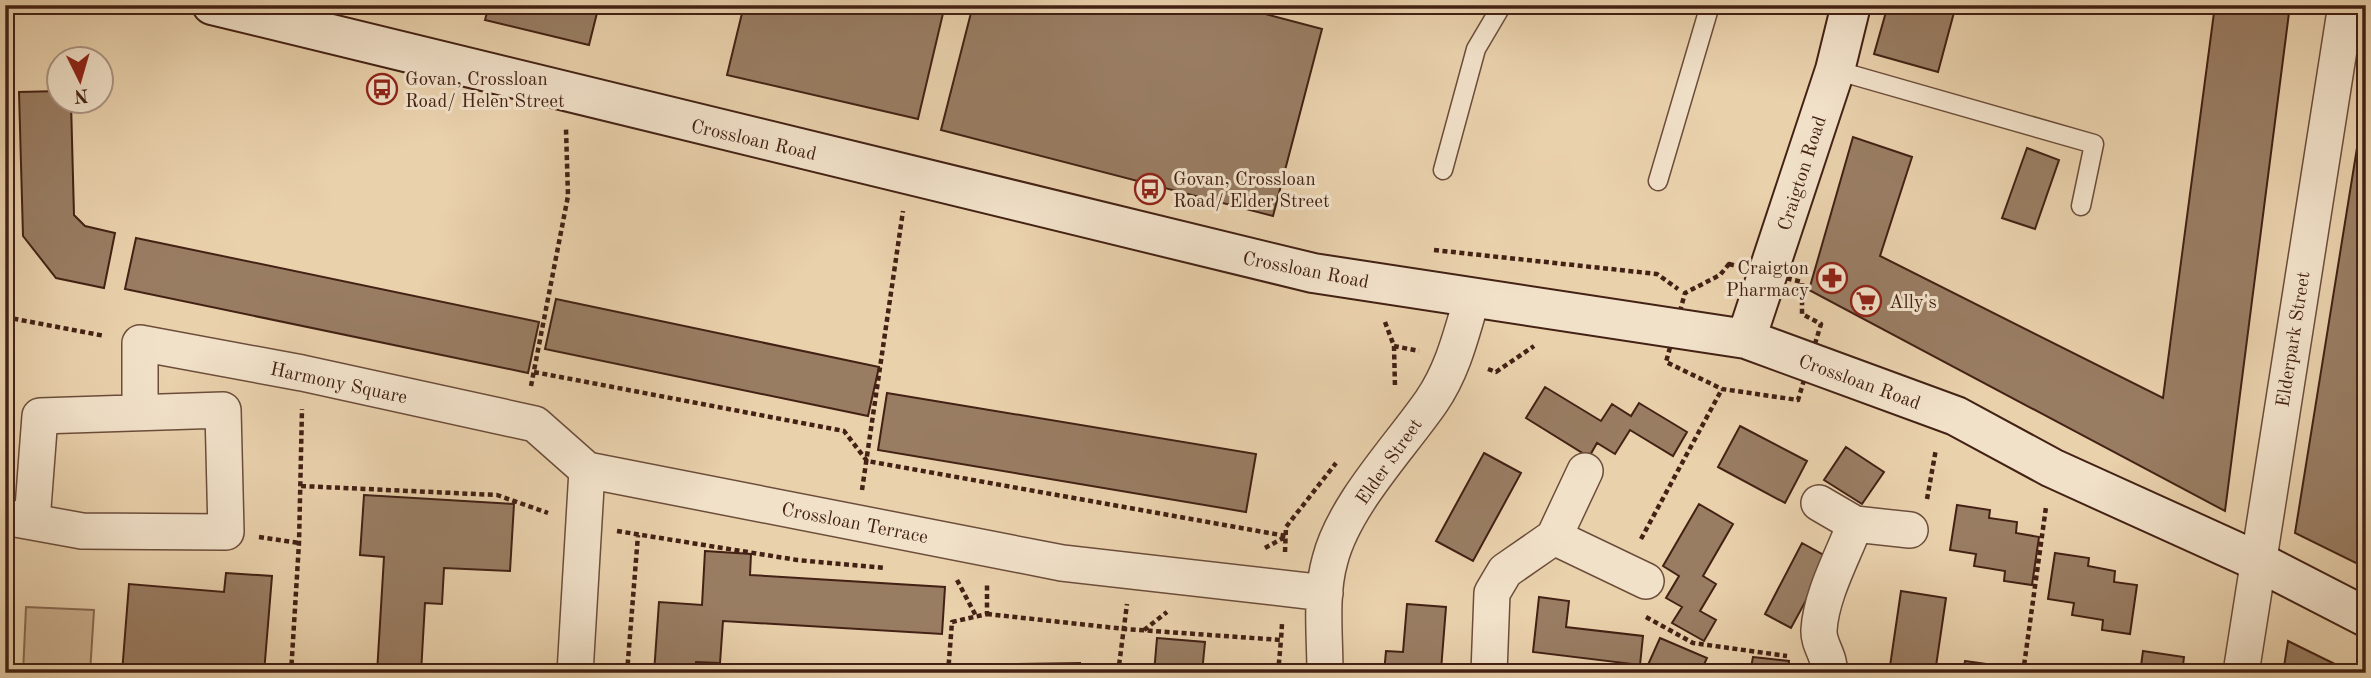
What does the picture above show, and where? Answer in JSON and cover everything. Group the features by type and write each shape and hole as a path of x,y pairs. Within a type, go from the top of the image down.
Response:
{"street":[{"name":"Crossloan Road","path":"212,5 1313,273 1746,340 1951,414 2052,468 2257,561 2366,617"},
{"name":"Craigton Road","path":"1746,340 1835,71 1851,5"},
{"name":"Elderpark Street","path":"2241,673 2346,5"},
{"name":"Elder Street","path":"1325,673 1325,593 1330,559 1367,487 1431,401 1454,359 1472,298"},
{"name":"Harmony Square","path":"140,343 302,373 535,424 587,470"},
{"path":"140,343 141,410"},
{"path":"141,410 223,410 226,532 82,531 19,519 40,415 141,410"},
{"path":"575,673 587,470"},
{"name":"Crossloan Terrace","path":"587,470 1062,563 1325,593"},
{"path":"1489,673 1492,593 1505,571 1554,537 1585,471"},
{"path":"1819,503 1855,524 1910,530"},
{"path":"1830,667 1818,632 1827,597 1855,524"},
{"path":"1554,537 1635,575"}],"lane":[{"path":"1443,170 1476,49 1502,5"},
{"path":"1658,181 1710,5"},
{"path":"1835,71 2094,144 2081,206"}],"path":[{"path":"524,421 568,196 565,93"},
{"path":"858,523 908,176"},
{"path":"1428,249 1657,274 1685,293"},
{"path":"5,317 140,343"},
{"path":"1383,320 1394,346 1454,359 1496,372 1534,345 1548,347"},
{"path":"1653,361 1666,362"},
{"path":"534,372 844,431 867,461 1286,536"},
{"path":"291,673 300,486 302,373"},
{"path":"1722,389 1635,575 1632,609 1693,643 1830,667"},
{"path":"1910,530 1921,531 1937,446 1951,414"},
{"path":"2023,673 2052,468"},
{"path":"300,486 497,495 584,526 797,560 889,569"},
{"path":"627,673 638,535"},
{"path":"948,673 952,622 987,614 988,549"},
{"path":"1118,673 1131,572"},
{"path":"955,575 976,616"},
{"path":"1279,673 1281,639"}],"shaded area":[{"path":"26,607 94,610 90,673 23,673"}],"building":[{"path":"430,5 457,5 456,12"},
{"path":"489,5 599,5 589,45 485,20"},
{"path":"666,5 698,5 696,13"},
{"path":"744,5 945,5 918,119 727,75"},
{"path":"973,5 1231,5 1322,29 1273,216 941,130"},
{"path":"1888,5 1956,5 1938,72 1874,54"},
{"path":"2215,5 2290,5 2225,511 1809,290 1853,137 1912,157 1880,256 2163,398"},
{"path":"46,91 46,116 71,116 74,215 85,226 115,233 104,288 56,278 23,236 19,92"},
{"path":"2366,92 2366,568 2295,533"},
{"path":"2027,148 2059,160 2035,229 2002,218"},
{"path":"136,238 539,322 528,373 125,289"},
{"path":"556,299 879,367 868,416 545,349"},
{"path":"1545,387 1601,421 1612,404 1631,416 1639,403 1687,432 1673,456 1630,430 1615,454 1597,443 1589,457 1526,418"},
{"path":"887,393 1256,454 1246,512 878,450"},
{"path":"1740,426 1807,461 1785,503 1718,467"},
{"path":"1846,447 1884,472 1862,504 1824,480"},
{"path":"1484,453 1521,473 1473,561 1436,541"},
{"path":"364,495 514,504 510,571 444,568 442,604 425,603 421,673 377,673 384,557 360,555"},
{"path":"1699,504 1733,524 1703,576 1716,584 1700,611 1716,620 1704,641 1672,623 1682,607 1666,598 1679,576 1663,566"},
{"path":"1957,505 1990,510 1989,518 2017,522 2016,533 2039,537 2032,585 2004,581 2005,571 1974,566 1976,554 1950,550"},
{"path":"1802,543 1829,558 1791,628 1765,614"},
{"path":"705,551 751,554 750,575 945,587 942,634 723,621 720,663 696,662 695,673 654,673 659,602 702,605"},
{"path":"2055,553 2089,558 2088,566 2115,571 2114,582 2137,585 2130,634 2102,630 2103,620 2072,615 2074,603 2048,599"},
{"path":"226,573 272,576 264,673 122,673 129,584 224,592"},
{"path":"1901,591 1946,598 1935,673 1889,673"},
{"path":"1539,597 1569,601 1566,627 1643,636 1640,665 1533,652"},
{"path":"1407,604 1446,607 1441,670 1421,668 1421,673 1384,673 1386,651 1403,652"},
{"path":"1157,638 1205,642 1202,673 1154,673"},
{"path":"1660,638 1707,658 1700,673 1659,673 1647,667"},
{"path":"2288,641 2353,673 2283,673"},
{"path":"2143,651 2184,657 2182,673 2140,673"},
{"path":"1753,657 1789,661 1788,673 1750,673"},
{"path":"1965,661 2009,667 2009,673 1963,673"},
{"path":"1080,663 1080,673 960,673 959,665"}],"place":[{"name":"Govan, Crossloan Road/ Helen Street","path":"382,89"},
{"name":"Govan, Crossloan Road/ Elder Street","path":"1150,189"},
{"name":"Craigton Pharmacy","path":"1832,278"},
{"name":"Ally's","path":"1866,301"}]}
